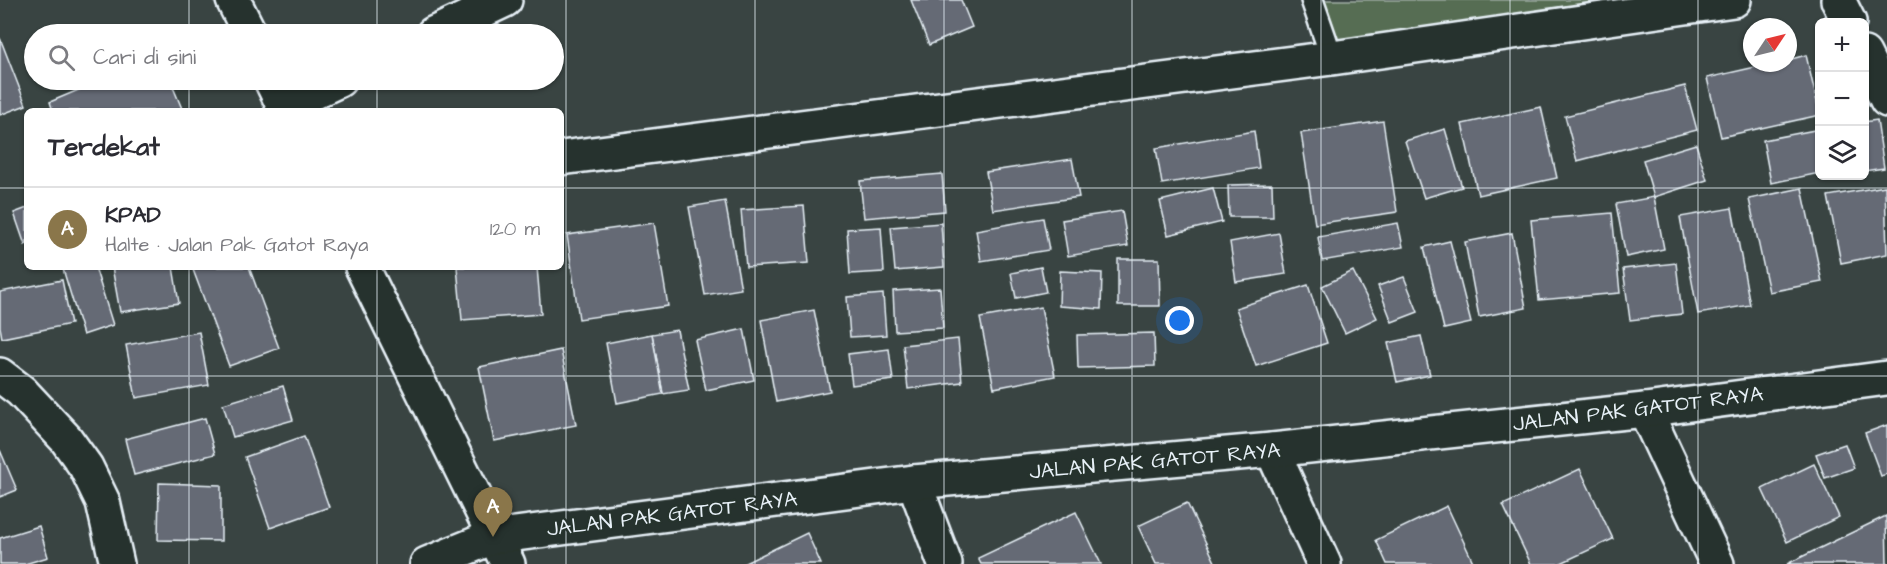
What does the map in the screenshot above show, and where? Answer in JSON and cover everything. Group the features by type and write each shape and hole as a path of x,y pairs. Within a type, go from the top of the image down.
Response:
{"street":[{"path":"233,0 245,24"},
{"path":"454,24 505,0"},
{"path":"564,158 1332,58 1734,0"},
{"path":"1838,0 1847,18"},
{"path":"1869,64 1887,100"},
{"path":"280,99 308,90"},
{"path":"363,270 500,551"},
{"path":"0,375 21,391 66,439 86,467 103,502 117,564"},
{"name":"JALAN PAK GATOT RAYA","path":"427,564 914,482 1272,450 1645,410 1887,378"},
{"path":"1645,410 1717,564"},
{"path":"1272,450 1324,564"},
{"path":"914,482 945,564"}],"lane":[{"path":"1311,0 1332,58"}],"green space":[{"path":"1321,0 1704,0 1334,51"}],"building":[{"path":"911,0 961,0 972,27 929,45"},
{"path":"0,38 26,105 0,115"},
{"path":"1806,55 1815,94 1815,116 1721,137 1707,78 1743,70 1743,72 1797,72 1797,58"},
{"path":"1685,86 1697,130 1577,161 1565,116"},
{"path":"78,90 174,90 182,108 52,108 50,102"},
{"path":"1541,107 1557,178 1478,195 1462,124"},
{"path":"1877,120 1884,168 1869,170 1869,121"},
{"path":"1383,121 1397,212 1315,224 1301,133"},
{"path":"1445,129 1462,187 1424,198 1405,141"},
{"path":"1815,130 1815,174 1771,183 1763,140"},
{"path":"1254,131 1259,168 1162,184 1156,148"},
{"path":"1696,144 1707,180 1654,197 1643,160"},
{"path":"1072,159 1079,197 993,210 986,172"},
{"path":"942,174 945,211 864,218 860,181"},
{"path":"1272,184 1273,217 1229,217 1228,185"},
{"path":"1885,186 1887,254 1841,263 1828,196"},
{"path":"1213,188 1222,222 1168,235 1160,201"},
{"path":"1802,188 1822,282 1769,292 1749,199"},
{"path":"1654,197 1664,249 1626,257 1616,204"},
{"path":"725,201 741,289 705,295 689,207"},
{"path":"804,206 809,263 746,267 741,210"},
{"path":"1732,208 1750,305 1698,314 1680,217"},
{"path":"24,209 24,242 14,213"},
{"path":"1122,211 1128,246 1068,256 1062,220"},
{"path":"1612,213 1620,293 1539,300 1531,220"},
{"path":"1043,218 1049,250 981,261 976,230"},
{"path":"654,223 668,306 579,319 567,235"},
{"path":"941,223 944,267 895,271 891,227"},
{"path":"1398,223 1403,247 1322,261 1318,237"},
{"path":"881,227 884,272 850,274 847,229"},
{"path":"1279,233 1286,274 1236,282 1230,242"},
{"path":"1512,233 1526,308 1479,317 1465,242"},
{"path":"1450,241 1471,323 1444,329 1424,247"},
{"path":"1118,259 1159,259 1160,306 1118,306"},
{"path":"1676,263 1682,314 1630,320 1623,269"},
{"path":"1041,267 1046,292 1016,298 1011,273"},
{"path":"63,270 96,270 113,325 83,335"},
{"path":"113,270 174,270 179,303 120,312"},
{"path":"193,270 250,270 279,348 229,366"},
{"path":"457,270 537,270 541,314 462,320"},
{"path":"1060,271 1102,273 1101,309 1059,306"},
{"path":"1353,271 1377,318 1345,333 1322,286"},
{"path":"1404,277 1418,312 1392,322 1378,286"},
{"path":"62,280 71,324 2,338 0,292"},
{"path":"1308,285 1327,343 1256,366 1236,308"},
{"path":"940,288 943,328 895,331 893,291"},
{"path":"883,294 886,335 850,337 847,297"},
{"path":"1041,307 1055,376 994,388 980,318"},
{"path":"814,310 830,391 776,402 761,320"},
{"path":"744,329 754,380 706,390 695,340"},
{"path":"677,330 689,390 663,394 652,334"},
{"path":"199,332 209,385 136,398 126,345"},
{"path":"1154,333 1155,366 1078,368 1077,335"},
{"path":"652,334 663,394 617,403 606,343"},
{"path":"1421,336 1430,375 1397,382 1388,343"},
{"path":"958,339 962,382 908,389 903,345"},
{"path":"889,349 893,380 852,385 848,354"},
{"path":"561,350 576,425 494,441 479,367"},
{"path":"283,386 293,420 233,437 223,404"},
{"path":"205,418 215,454 134,475 125,439"},
{"path":"1887,425 1887,474 1881,476 1865,433"},
{"path":"304,436 329,507 270,528 245,457"},
{"path":"1845,444 1854,468 1825,478 1816,454"},
{"path":"0,450 17,490 0,497"},
{"path":"1814,464 1839,517 1787,542 1762,489"},
{"path":"1580,469 1613,539 1559,564 1531,564 1503,505"},
{"path":"159,483 221,485 221,541 158,540"},
{"path":"1187,503 1216,564 1156,564 1138,526"},
{"path":"1447,506 1474,564 1387,564 1376,540"},
{"path":"1076,512 1101,564 981,564 978,558"},
{"path":"1886,516 1887,564 1787,564"},
{"path":"39,526 48,557 25,564 0,564 0,538"},
{"path":"807,533 821,564 743,564"}],"place":[{"name":"KPAD","path":"493,537"}]}
